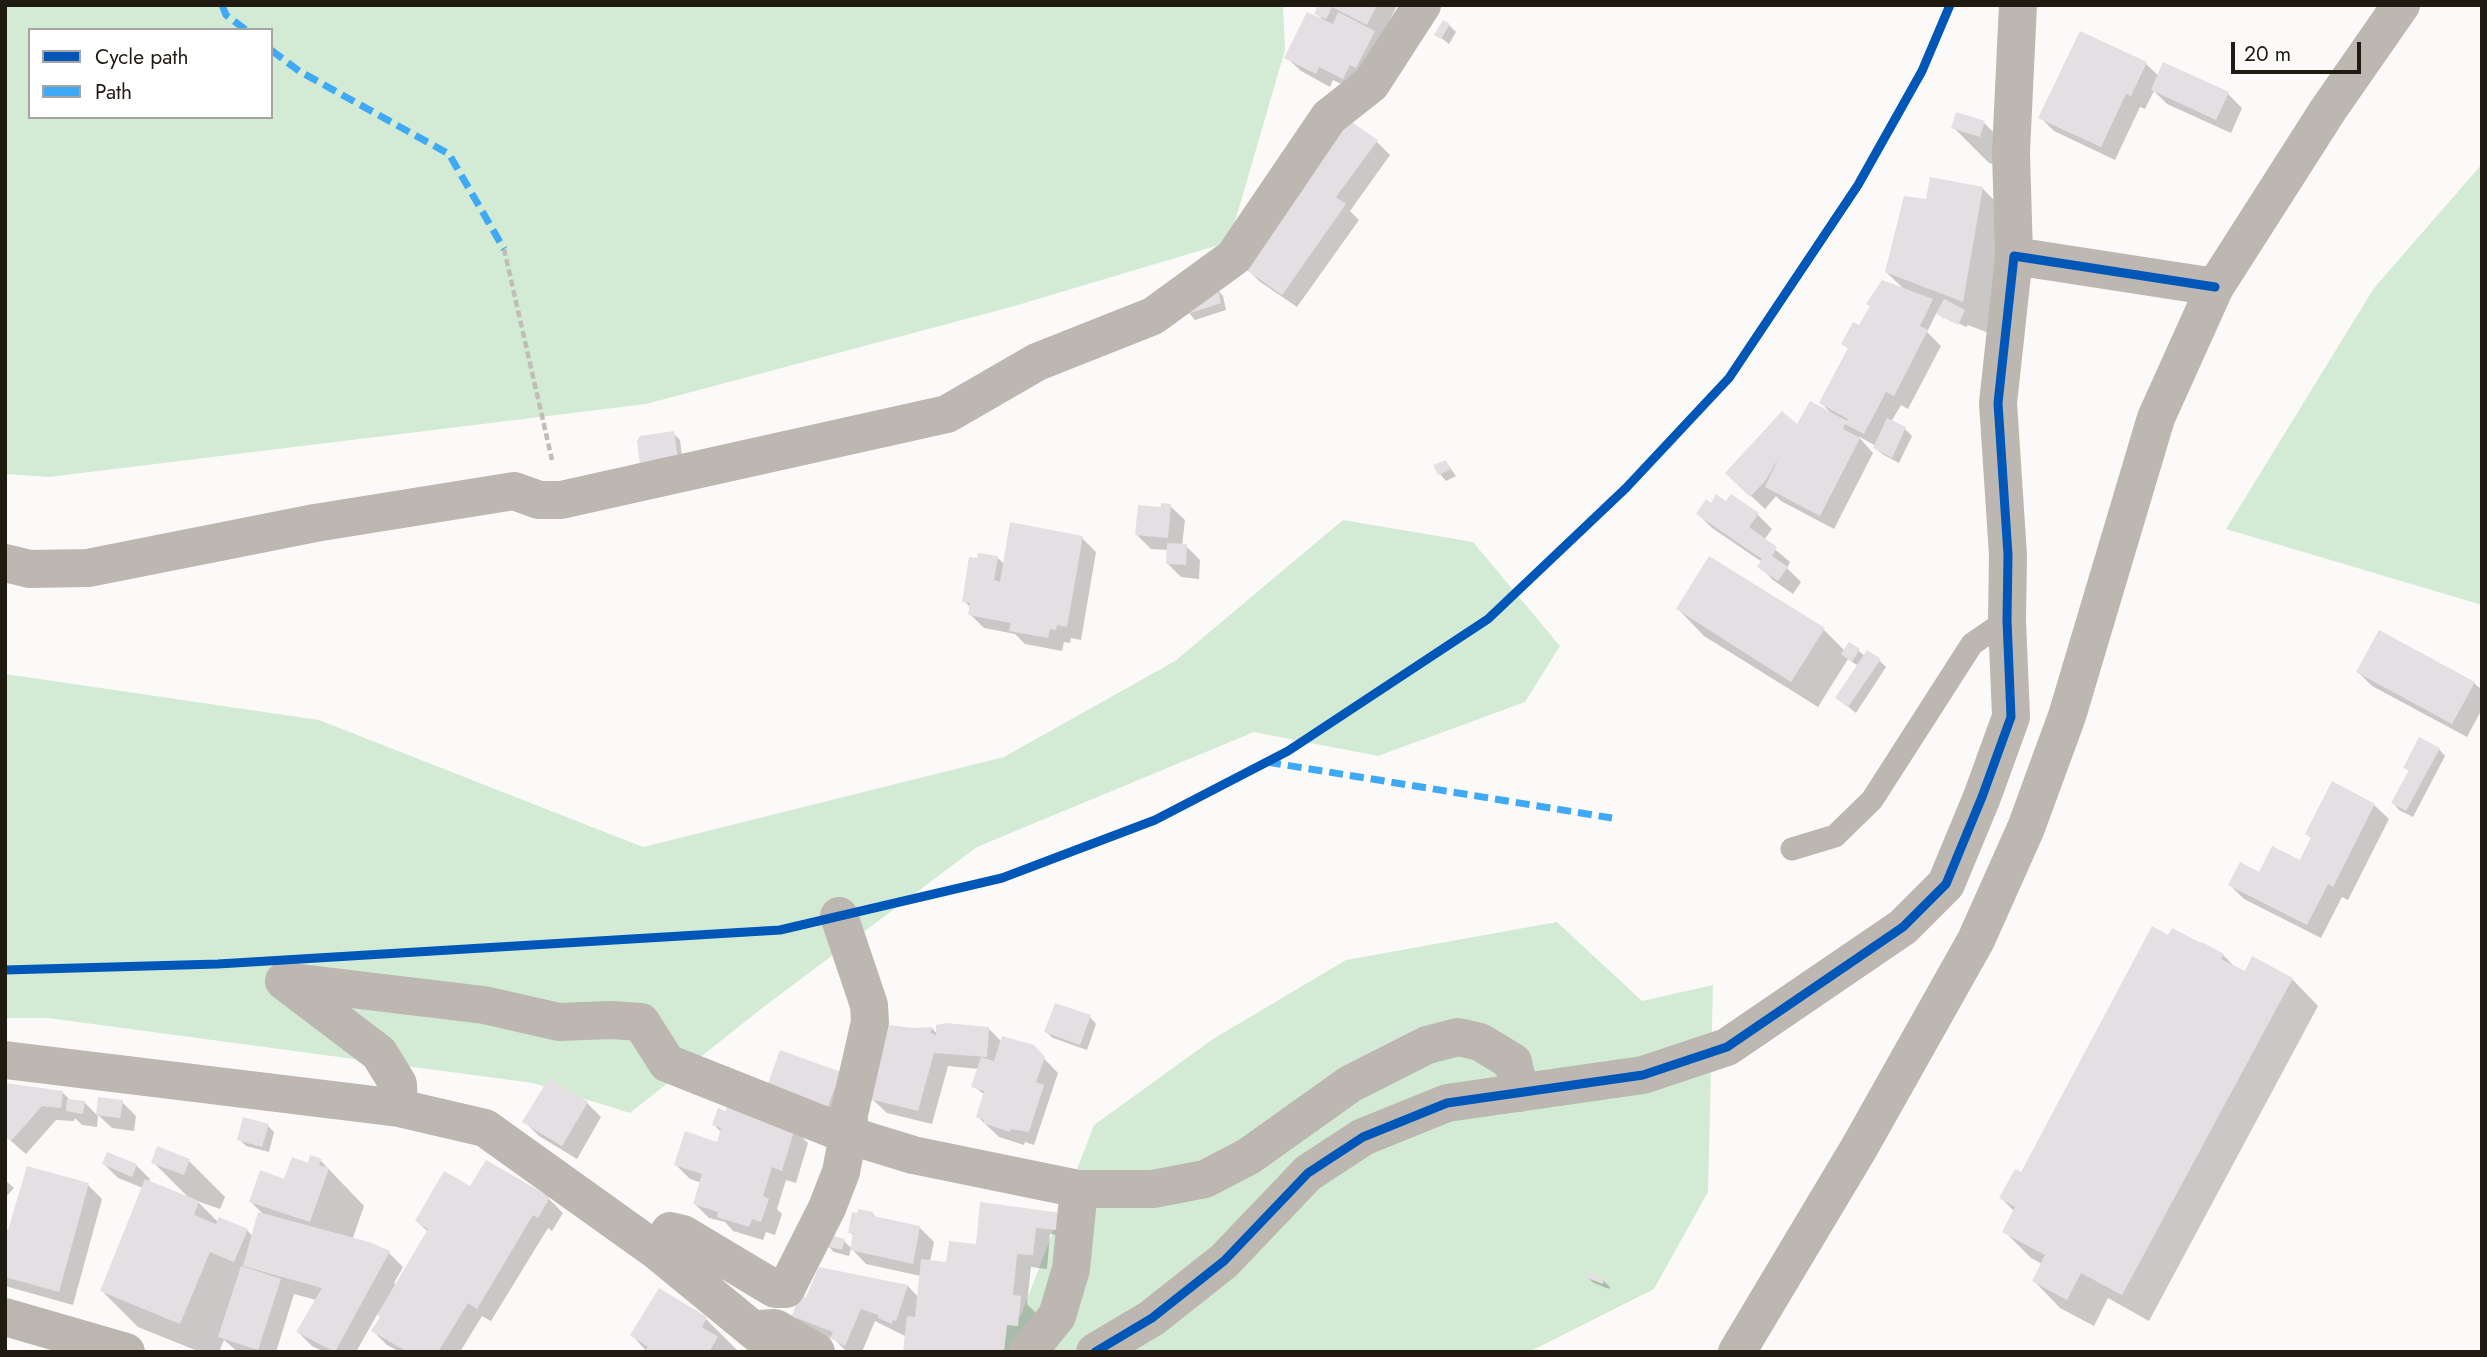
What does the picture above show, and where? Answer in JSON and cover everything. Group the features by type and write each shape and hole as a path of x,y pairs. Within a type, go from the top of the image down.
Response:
{"highway":[{"path":"5,1317 126,1352"}],"street":[{"path":"5,563 30,569 88,568 315,523 514,491 540,500 561,500 947,414 1037,362 1153,316 1234,257 1329,117 1371,84 1422,5"},
{"path":"1095,1352 1152,1318 1224,1261 1308,1174 1363,1137 1447,1103 1643,1075 1727,1047 1902,927 1946,884 2011,717 2007,620 2008,555 1998,403 2014,257 2011,152 2018,5"},
{"path":"1737,1352 1859,1147 1976,940 2026,828 2067,716 2156,418 2215,287 2328,110 2400,5"},
{"path":"2014,257 2215,287"},
{"path":"657,1251 670,1231 683,1234 775,1289 786,1289 827,1208 841,1172 849,1114 870,1022 869,1006 839,916"},
{"path":"399,1108 398,1084 379,1052 275,971 484,1005 559,1022 641,1022 667,1063 848,1135 913,1155 1079,1189 1153,1189 1205,1179 1249,1156 1350,1084 1427,1045 1458,1037 1480,1042 1513,1062 1520,1093"},
{"path":"5,1060 399,1108 485,1128 657,1251 766,1340 775,1328 816,1352"},
{"path":"1028,1352 1057,1316 1071,1269 1079,1189"}],"lane":[{"path":"1792,849 1835,836 1872,800 1972,644 2007,620"}],"path":[{"path":"504,249 555,471"}],"green space":[{"path":"5,5 1283,5 1285,50 1229,242 1011,307 646,404 49,477 5,474"},
{"path":"2482,164 2482,605 2226,529 2374,288"},
{"path":"1343,520 1473,542 1560,646 1525,702 1378,756 1254,732 977,847 761,1009 630,1113 533,1083 48,1018 5,1018 5,674 319,720 643,847 1004,757 1175,661"},
{"path":"1557,922 1642,1001 1713,985 1708,1192 1654,1289 1533,1350 1515,1352 968,1352 1021,1315 1094,1125 1213,1039 1346,960"}],"building":[{"path":"1318,5 1377,5 1367,25 1332,7 1326,19 1314,14"},
{"path":"1307,12 1333,24 1338,12 1375,31 1356,68 1350,65 1343,79 1319,67 1316,74 1284,58"},
{"path":"1443,20 1450,24 1441,39 1434,35"},
{"path":"2080,31 2147,62 2131,96 2126,94 2101,147 2038,118"},
{"path":"2163,62 2229,92 2216,120 2151,90"},
{"path":"1956,112 1985,121 1980,137 1951,128"},
{"path":"1347,119 1378,140 1336,197 1346,204 1282,295 1242,267"},
{"path":"1930,177 1983,187 1963,302 1885,272 1904,196 1926,199"},
{"path":"1882,280 1933,299 1920,326 1928,330 1894,396 1886,392 1864,434 1845,424 1843,429 1860,438 1820,516 1765,487 1780,455 1766,480 1750,497 1725,473 1782,411 1797,424 1810,401 1847,421 1848,419 1819,403 1848,348 1841,344 1853,322 1859,325 1870,306 1866,304"},
{"path":"1217,287 1221,303 1187,314"},
{"path":"1944,299 1965,310 1958,325 1936,314"},
{"path":"1887,418 1906,427 1892,458 1873,448"},
{"path":"674,431 678,459 640,465 637,441 640,436"},
{"path":"1446,460 1450,470 1438,475 1433,465"},
{"path":"1716,494 1726,501 1731,494 1759,513 1749,527 1777,547 1772,556 1788,567 1778,581 1757,567 1762,559 1696,514 1706,499 1711,503"},
{"path":"1161,503 1171,504 1168,538 1135,535 1138,505 1161,507"},
{"path":"1010,522 1083,536 1067,627 1057,625 1056,630 1050,629 1048,638 1009,631 1011,623 968,615 970,603 962,602 969,557 977,558 978,553 998,556 994,580 1000,582"},
{"path":"1167,543 1187,544 1186,565 1166,564"},
{"path":"1709,556 1825,628 1791,682 1676,609"},
{"path":"2379,630 2475,682 2452,724 2356,672"},
{"path":"1849,642 1860,649 1852,662 1841,654"},
{"path":"1867,650 1881,659 1848,707 1835,698"},
{"path":"2419,737 2440,748 2406,811 2391,803 2409,770 2403,768"},
{"path":"2332,781 2375,804 2333,887 2328,884 2307,925 2228,885 2240,862 2259,872 2272,846 2300,860 2311,837 2305,834"},
{"path":"2152,926 2168,935 2172,928 2202,942 2224,954 2221,959 2245,971 2252,956 2293,978 2122,1295 2081,1273 2067,1300 2032,1281 2045,1255 2002,1232 2015,1207 1999,1198 2015,1169 2021,1172"},
{"path":"1055,1003 1091,1015 1080,1045 1044,1032"},
{"path":"946,1023 989,1027 987,1057 934,1053 918,1111 870,1099 889,1025 932,1027 931,1033 936,1035 936,1025"},
{"path":"1002,1036 1034,1045 1045,1057 1036,1082 1044,1085 1029,1132 1011,1129 1010,1132 983,1123 984,1120 976,1117 984,1091 971,1087 981,1057 994,1061"},
{"path":"780,1050 841,1072 825,1114 765,1092"},
{"path":"549,1078 588,1102 562,1146 522,1122"},
{"path":"5,1083 63,1091 61,1108 42,1106 11,1141 5,1136"},
{"path":"98,1097 123,1100 120,1118 96,1115"},
{"path":"67,1099 85,1101 83,1114 66,1111"},
{"path":"727,1106 795,1128 782,1171 772,1167 763,1196 769,1199 761,1222 752,1219 749,1227 717,1217 718,1212 693,1204 702,1174 674,1165 685,1131 717,1142 721,1128 712,1125 718,1108 726,1111"},
{"path":"243,1117 269,1124 262,1147 237,1140"},
{"path":"157,1146 190,1159 184,1175 151,1163"},
{"path":"107,1152 137,1164 132,1177 102,1164"},
{"path":"310,1155 322,1159 319,1165 329,1168 310,1222 249,1202 260,1170 284,1179 292,1157 308,1163"},
{"path":"486,1160 550,1197 538,1218 533,1215 477,1309 468,1303 438,1352 408,1352 371,1331 380,1317 377,1315 428,1229 415,1221 444,1171 470,1186"},
{"path":"27,1166 89,1183 59,1292 5,1277 5,1230 8,1230"},
{"path":"145,1179 199,1201 194,1215 216,1224 219,1217 248,1229 234,1262 210,1252 180,1324 100,1291"},
{"path":"980,1202 1069,1214 1067,1231 1036,1228 1033,1255 1017,1254 1013,1295 1021,1296 1018,1326 1007,1325 1004,1352 903,1352 907,1316 915,1317 921,1259 946,1262 949,1241 976,1244"},
{"path":"858,1209 873,1212 873,1216 920,1226 913,1264 850,1250 853,1233 848,1233 852,1212 857,1213"},
{"path":"258,1212 369,1242 390,1251 335,1352 296,1332 322,1288 243,1266"},
{"path":"829,1235 845,1239 842,1250 826,1246"},
{"path":"241,1266 281,1279 258,1350 218,1337"},
{"path":"819,1267 908,1285 896,1321 893,1320 892,1324 861,1309 845,1346 830,1338 833,1332 792,1316 799,1295 806,1297"},
{"path":"1588,1272 1604,1279 1603,1284 1585,1277"},
{"path":"659,1288 707,1317 702,1327 718,1337 709,1352 645,1352 648,1347 630,1335"}],"marked path":[{"path":"222,5 226,15 243,28"},
{"path":"273,52 299,71 449,154 504,249"},
{"path":"1267,762 1612,818"}],"cycle path":[{"path":"5,970 218,964 780,930 1002,878 1155,820 1288,751 1488,619 1626,488 1729,378 1858,185 1922,71 1950,5"},
{"path":"1095,1352 1152,1318 1224,1261 1308,1173 1363,1137 1447,1103 1643,1075 1727,1047 1903,927 1946,884 2011,717 2007,620 2008,555 1998,403 2014,256 2215,287"}]}
